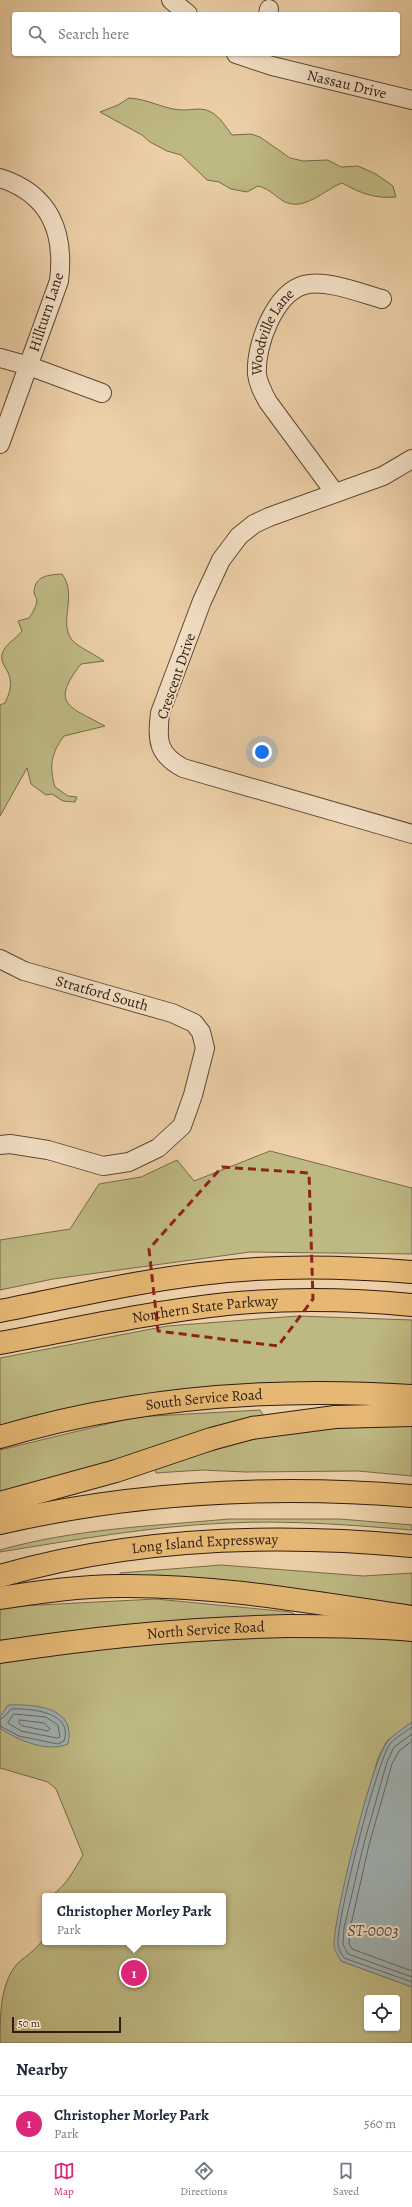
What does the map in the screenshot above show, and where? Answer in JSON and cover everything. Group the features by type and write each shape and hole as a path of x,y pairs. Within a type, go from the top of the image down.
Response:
{"main road":[{"path":"0,1311 146,1282 225,1271 277,1268 324,1268 412,1272"},
{"name":"Northern State Parkway","path":"0,1344 154,1314 228,1304 310,1300 363,1301 412,1305"},
{"name":"South Service Road","path":"0,1437 90,1415 204,1398 312,1392 412,1396"},
{"path":"0,1503 116,1471 211,1439 252,1428 335,1417 412,1415"},
{"path":"0,1523 106,1504 212,1493 318,1490 412,1496"},
{"name":"Long Island Expressway","path":"0,1576 57,1561 107,1551 213,1540 320,1539 412,1546"},
{"path":"0,1598 36,1592 119,1586 156,1587 251,1595 412,1617"},
{"name":"North Service Road","path":"0,1652 118,1635 208,1628 347,1626 412,1630"}],"street":[{"path":"171,0 186,12"},
{"name":"Nassau Drive","path":"248,56 412,100"},
{"name":"Hillturn Lane","path":"0,178 28,191 42,204 56,228 60,241 62,259 59,281 0,444"},
{"name":"Woodville Lane","path":"335,493 268,402 260,387 257,375 257,363 264,334 277,305 286,295 303,285 318,283 382,299"},
{"path":"0,358 29,366 102,392"},
{"name":"Crescent Drive","path":"412,459 383,476 254,524 239,536 221,560 202,601 160,713 159,742 164,754 171,762 183,768 412,834"},
{"name":"Stratford South","path":"0,959 24,971 172,1013 194,1023 202,1032 205,1048 193,1095 182,1126 158,1148 138,1158 112,1166 103,1166 48,1150 10,1144 0,1145"}],"highlighted area":[{"path":"222,1167 309,1173 313,1299 278,1346 158,1331 149,1249"}],"shaded area":[{"path":"129,98 143,100 176,110 208,110 220,119 232,135 251,134 260,137 290,158 303,161 328,160 341,167 358,166 376,174 393,186 396,197 374,196 355,190 342,183 307,202 292,204 285,202 270,191 258,186 247,192 231,189 219,182 207,180 181,155 167,151 150,142 142,135 100,112 118,105"},
{"path":"62,574 66,582 69,599 67,617 68,633 75,643 104,661 81,664 66,688 65,696 73,708 81,714 105,726 64,736 56,748 52,760 52,773 55,787 68,796 77,797 75,802 63,801 52,794 46,795 31,784 27,768 0,816 0,705 5,703 10,686 9,676 2,661 3,650 22,631 18,621 29,618 36,606 37,601 34,592 37,582 44,577"},
{"path":"270,1151 412,1188 412,1254 250,1252 53,1279 0,1290 0,1240 70,1229 99,1184 141,1177 177,1160 194,1181"},
{"path":"298,1316 412,1320 412,1387 311,1382 0,1433 0,1358 167,1326"},
{"path":"260,1410 264,1416 206,1429 159,1448 0,1493 0,1450 136,1417"},
{"path":"375,1420 412,1422 412,1476 358,1471 246,1472 202,1470 156,1473 154,1467 268,1435"},
{"path":"229,1519 340,1519 412,1525 412,1530 297,1523 228,1523 142,1530 0,1552 0,1550 56,1537 113,1529"},
{"path":"221,1565 363,1576 412,1573 412,1606 120,1578 120,1573"},
{"path":"156,1599 290,1612 307,1620 0,1643 0,1607"},
{"path":"412,1631 412,1722 387,1741 378,1758 355,1841 336,1927 341,1961 412,1987 412,2043 0,2043 2,2001 7,1981 17,1964 36,1948 42,1940 42,1945 226,1945 226,1893 55,1893 65,1883 83,1855 56,1789 48,1782 0,1768 0,1652 115,1638"}],"water":[{"path":"8,1705 30,1705 41,1707 52,1710 60,1715 66,1722 69,1732 68,1744 51,1747 33,1744 1,1729 0,1717"},
{"name":"ST-0003","path":"412,1722 412,1987 341,1961 335,1950 334,1944 340,1903 355,1839 381,1753 388,1741 396,1733"}],"place":[{"name":"Christopher Morley Park","path":"134,1973"}]}
